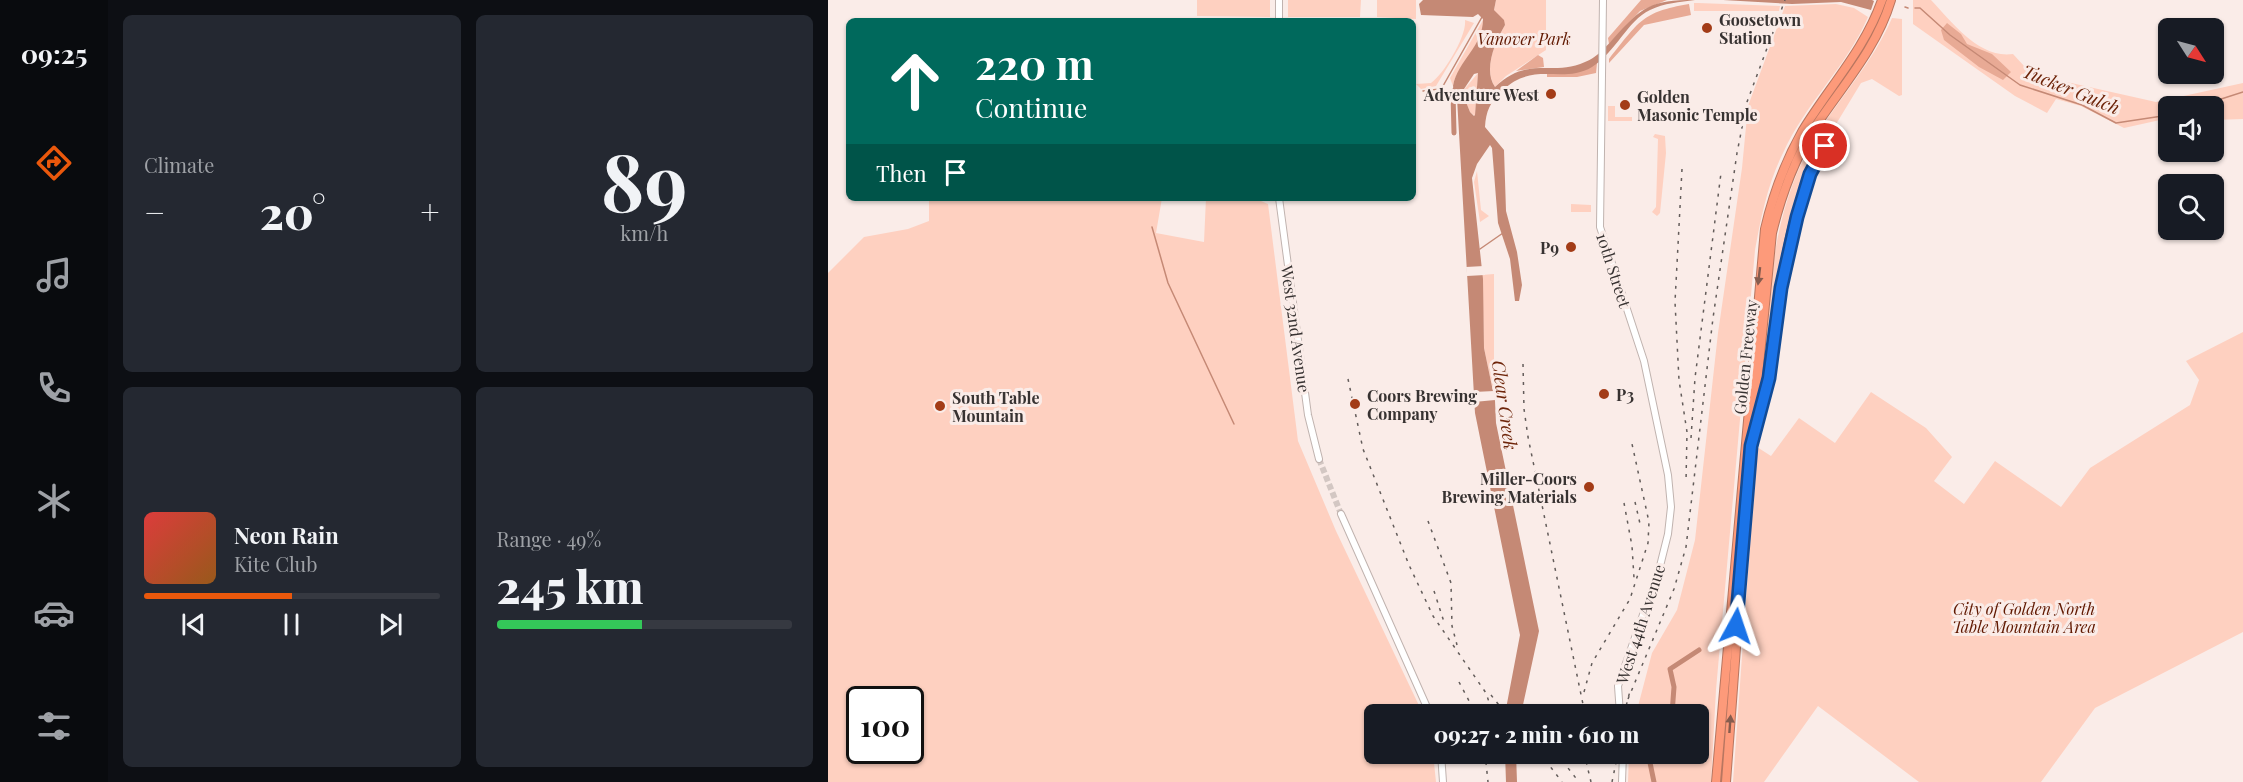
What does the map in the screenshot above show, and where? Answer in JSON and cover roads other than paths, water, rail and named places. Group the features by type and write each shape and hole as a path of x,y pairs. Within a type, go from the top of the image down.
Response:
{"highway":[{"name":"Golden Freeway","path":"1716,782 1765,229 1771,202 1792,151 1872,36 1882,0"},
{"name":"Golden Freeway","path":"1726,782 1751,446 1772,233 1789,176 1891,0"},
{"path":"1751,446 1769,378 1781,288 1794,227 1810,174 1825,146"}],"street":[{"path":"1279,0 1279,18"},
{"name":"10th Street","path":"1603,0 1600,227 1639,341 1649,380 1671,494 1668,534"},
{"name":"West 32nd Avenue","path":"1279,201 1308,415 1319,459"},
{"path":"1341,514 1426,704"},
{"name":"West 44th Avenue","path":"1619,704 1618,696 1623,669 1660,566 1668,534"},
{"path":"1441,764 1443,782"},
{"path":"1622,782 1623,764"}],"waterway":[{"name":"Tucker Gulch","path":"1915,8 1920,8 1950,35 2020,85 2082,105 2116,123 2158,117"},
{"path":"1423,91 1440,89 1443,86 1482,17"},
{"path":"1454,133 1453,93 1457,86"},
{"name":"Tucker Gulch","path":"2224,98 2243,92"},
{"path":"1152,227 1168,283 1234,424"},
{"path":"1480,249 1503,233"},
{"path":"1673,704 1674,687 1670,669 1699,650"},
{"path":"1650,764 1654,782"}],"tunnel":[{"path":"1319,459 1341,514"}],"railway":[{"path":"1628,699 1674,589 1686,547 1713,318 1737,153 1747,102 1785,0"},
{"path":"1682,169 1675,302 1679,380 1687,432 1686,482"},
{"path":"1691,438 1695,378 1721,173"},
{"path":"1523,364 1524,409 1528,437 1583,704"},
{"path":"1348,379 1363,449 1409,565 1433,616 1486,693 1490,704"},
{"path":"1584,692 1592,663 1630,599 1648,543 1649,522 1632,444"},
{"path":"1635,502 1641,528"},
{"path":"1624,503 1632,546 1634,578"},
{"path":"1428,521 1451,583 1452,626 1457,645"},
{"path":"1434,591 1445,625"},
{"path":"1459,682 1471,704"},
{"path":"1627,704 1630,691"},
{"path":"1491,695 1498,704"},
{"path":"1486,764 1488,782"},
{"path":"1548,764 1562,782"},
{"path":"1565,764 1579,782"},
{"path":"1587,764 1591,782"},
{"path":"1612,782 1616,764"}],"place":[{"name":"Goosetown Station","path":"1707,28"},
{"name":"Adventure West","path":"1551,94"},
{"name":"Golden Masonic Temple","path":"1625,105"},
{"name":"P9","path":"1571,247"},
{"name":"P3","path":"1604,394"},
{"name":"Coors Brewing Company","path":"1355,404"},
{"name":"South Table Mountain","path":"940,406"},
{"name":"Miller-Coors Brewing Materials","path":"1589,487"}],"park label":[{"name":"Vanover Park","path":"1524,38"},
{"name":"City of Golden North Table Mountain Area","path":"2024,617"}],"water label":[{"name":"Clear Creek","path":"1505,405"}]}
